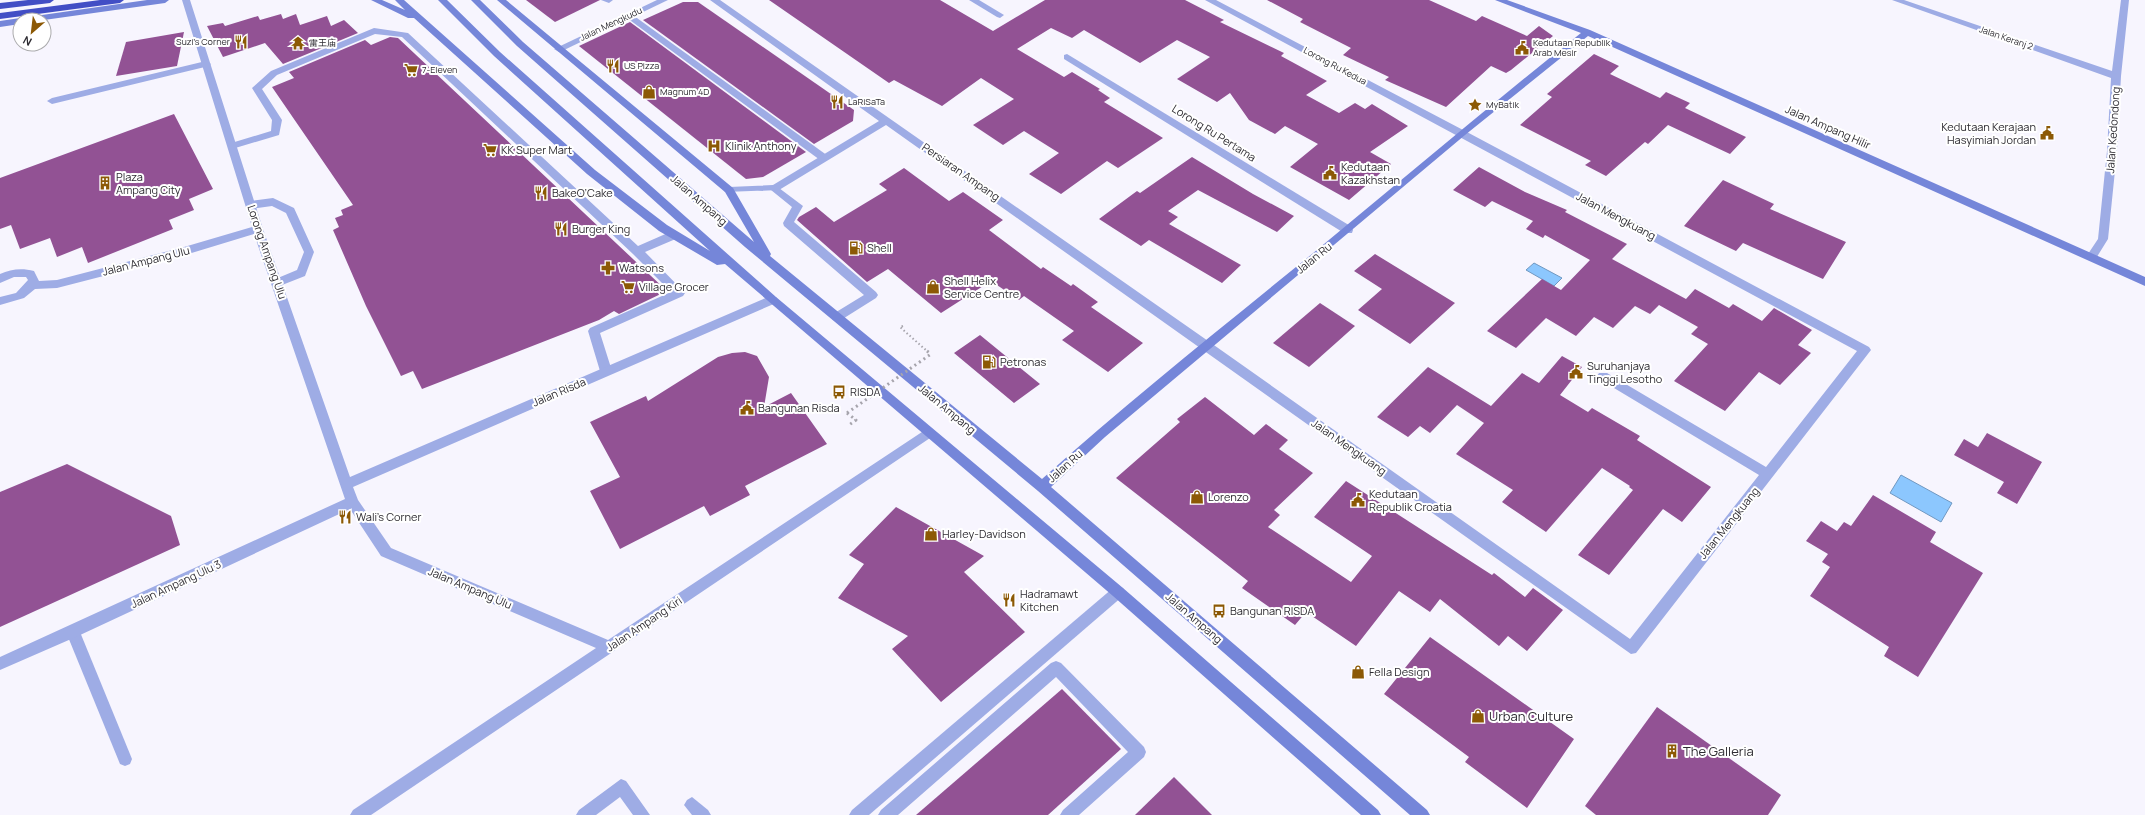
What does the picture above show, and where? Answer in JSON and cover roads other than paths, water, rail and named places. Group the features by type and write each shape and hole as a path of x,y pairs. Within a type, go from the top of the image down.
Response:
{"highway":[{"path":"0,6 50,0"},
{"path":"0,16 120,0"}],"main road":[{"path":"52,16 165,0"},
{"path":"376,0 421,21"},
{"path":"399,0 591,172 674,235 743,274"},
{"path":"442,0 497,54 772,300 1118,592 1373,815"},
{"name":"Jalan Ampang","path":"475,0 520,44 771,262 1042,487 1422,815"},
{"path":"501,0 729,190 771,262"},
{"name":"Jalan Ampang Hilir","path":"1499,0 1587,32 2145,282"},
{"path":"0,24 12,22"},
{"name":"Jalan Ru","path":"1042,487 1101,434 1348,230 1462,133 1587,32"}],"street":[{"name":"Lorong Ampang Ulu","path":"186,0 258,230 352,502"},
{"name":"Jalan Mengkudu","path":"559,49 664,0"},
{"name":"Persiaran Ampang","path":"714,0 1207,346"},
{"path":"973,0 1000,15"},
{"name":"Lorong Ru Kedua","path":"1209,0 1462,133"},
{"name":"Jalan Keranj 2","path":"1896,0 2116,76"},
{"name":"Jalan Kedondong","path":"2091,257 2103,239 2112,151 2116,76 2125,0"},
{"path":"630,16 824,158"},
{"path":"232,146 276,133 277,120 257,88 274,73 374,31 405,35 638,251 679,293 594,331 606,371"},
{"name":"Lorong Ru Pertama","path":"1067,57 1348,230"},
{"path":"52,101 206,64"},
{"path":"729,190 775,188 887,120"},
{"name":"Jalan Mengkuang","path":"1207,346 1631,648 1865,350 1462,133"},
{"path":"775,188 798,206 788,223 872,295 837,317"},
{"path":"251,205 273,202 290,211 309,252 301,273 277,283"},
{"name":"Jalan Ampang Ulu","path":"32,285 57,284 185,251 258,230"},
{"path":"638,251 674,235"},
{"path":"0,279 24,272 33,276 32,285 14,298 0,301"},
{"name":"Jalan Risda","path":"346,484 772,300"},
{"path":"1604,376 1768,474"},
{"name":"Jalan Ampang Kiri","path":"358,815 929,433"},
{"name":"Jalan Ampang Ulu","path":"352,502 386,552 609,647"},
{"name":"Jalan Ampang Ulu 3","path":"0,664 73,632 352,502"},
{"path":"857,815 1118,592"},
{"path":"73,632 100,702 125,759"},
{"path":"886,815 1056,668 1139,752 1068,815"},
{"path":"584,815 621,786 642,815"}],"water":[{"path":"1534,263 1562,278 1554,286 1526,270"},
{"path":"1901,475 1952,503 1941,522 1890,493"}],"place":[{"name":"Suzi's Corner","path":"241,42"},
{"name":"雷王庙","path":"298,43"},
{"name":"Kedutaan Republik Arab Mesir","path":"1522,48"},
{"name":"US Pizza","path":"613,66"},
{"name":"7-Eleven","path":"411,70"},
{"name":"Magnum 4D","path":"649,92"},
{"name":"LaRiSaTa","path":"837,102"},
{"name":"MyBatik","path":"1475,105"},
{"name":"Kedutaan Kerajaan Hasyimiah Jordan","path":"2047,133"},
{"name":"Klinik Anthony","path":"714,146"},
{"name":"KK Super Mart","path":"490,150"},
{"name":"Kedutaan Kazakhstan","path":"1330,173"},
{"name":"Plaza Ampang City","path":"105,183"},
{"name":"BakeO’Cake","path":"541,193"},
{"name":"Burger King","path":"561,229"},
{"name":"Shell","path":"856,248"},
{"name":"Watsons","path":"608,268"},
{"name":"Village Grocer","path":"628,287"},
{"name":"Shell Helix Service Centre","path":"933,287"},
{"name":"Petronas","path":"989,362"},
{"name":"Suruhanjaya Tinggi Lesotho","path":"1576,372"},
{"name":"RISDA","path":"839,392"},
{"name":"Bangunan Risda","path":"747,408"},
{"name":"Lorenzo","path":"1197,497"},
{"name":"Kedutaan Republik Croatia","path":"1358,500"},
{"name":"Wali's Corner","path":"345,517"},
{"name":"Harley-Davidson","path":"931,534"},
{"name":"Hadramawt Kitchen","path":"1009,600"},
{"name":"Bangunan RISDA","path":"1219,611"},
{"name":"Fella Design","path":"1358,672"},
{"name":"Urban Culture","path":"1478,716"},
{"name":"The Galleria","path":"1672,751"}]}
